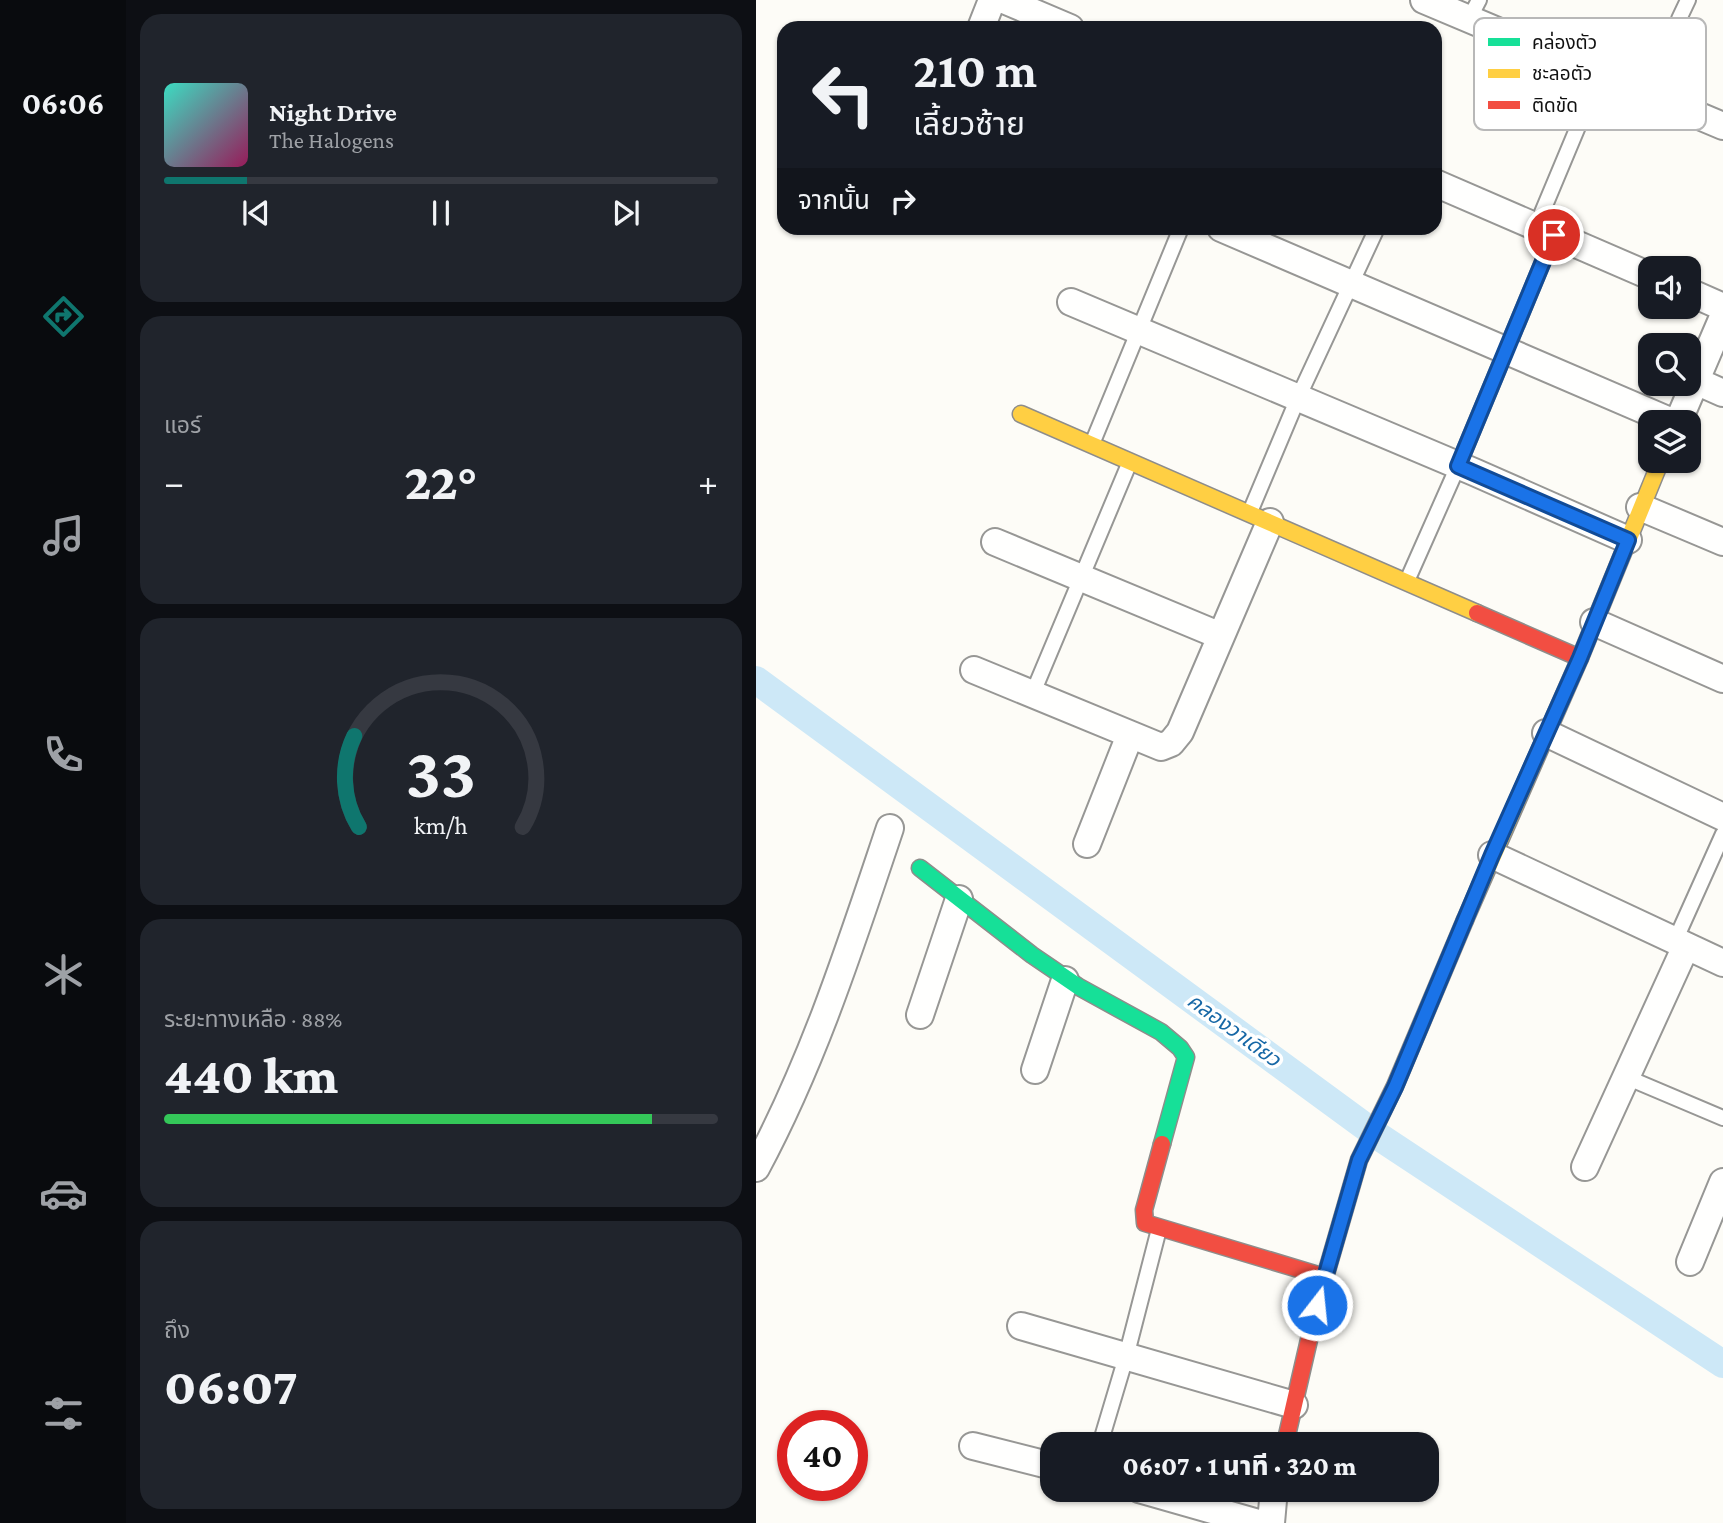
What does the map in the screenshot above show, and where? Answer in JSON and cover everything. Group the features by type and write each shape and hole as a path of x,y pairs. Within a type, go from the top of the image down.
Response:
{"street":[{"path":"1424,0 1474,9 1491,18"},
{"path":"988,21 1008,1 1054,21"},
{"path":"1706,119 1723,126"},
{"path":"1442,186 1638,271"},
{"path":"1238,235 1644,410"},
{"path":"1701,297 1723,307"},
{"path":"1071,302 1628,540"},
{"path":"1701,369 1723,317"},
{"path":"1701,383 1723,393"},
{"path":"1021,414 1580,658"},
{"path":"1288,1432 1325,1277 1359,1160 1395,1087 1492,855 1580,658 1655,473"},
{"path":"1640,507 1723,542"},
{"path":"974,670 1161,747 1180,732 1221,636 1260,518"},
{"path":"995,542 1221,636"},
{"path":"1594,622 1723,679"},
{"path":"1546,733 1723,817"},
{"path":"1087,844 1130,735"},
{"path":"756,1168 786,1113 838,981 890,828"},
{"path":"1492,855 1723,963"},
{"path":"920,868 1065,980 1182,1048 1186,1057 1144,1210 1145,1223 1325,1277"},
{"path":"920,1015 959,899"},
{"path":"1585,1167 1626,1077 1680,943"},
{"path":"1035,1070 1065,980"},
{"path":"1690,1262 1723,1182"},
{"path":"1021,1326 1294,1405"},
{"path":"973,1446 1040,1463"},
{"path":"1184,1502 1258,1523"},
{"path":"1271,1523 1273,1502"}],"lane":[{"path":"1679,18 1688,0"},
{"path":"1406,582 1458,466 1505,350 1580,130"},
{"path":"1092,445 1178,235"},
{"path":"1260,518 1298,398 1374,235"},
{"path":"1032,695 1130,461"},
{"path":"1680,943 1723,834"},
{"path":"1626,1077 1723,1118"},
{"path":"1104,1432 1159,1229"}],"waterway":[{"name":"คลองวาเดียว","path":"756,680 1378,1136 1723,1364"}],"traffic: fast":[{"path":"920,868 1032,955 1079,987 1161,1032 1180,1048 1186,1057 1162,1144"}],"traffic: slow":[{"path":"1021,414 1477,613"},
{"path":"1465,920 1580,658 1656,473"}],"traffic: jam":[{"path":"1477,613 1580,658"},
{"path":"1288,1432 1317,1305 1359,1160 1395,1086 1465,920"},
{"path":"1162,1144 1144,1210 1145,1223 1325,1277"}],"route":[{"path":"1317,1305 1359,1160 1395,1087 1413,1039 1580,658 1628,540 1458,466 1554,235"}]}
